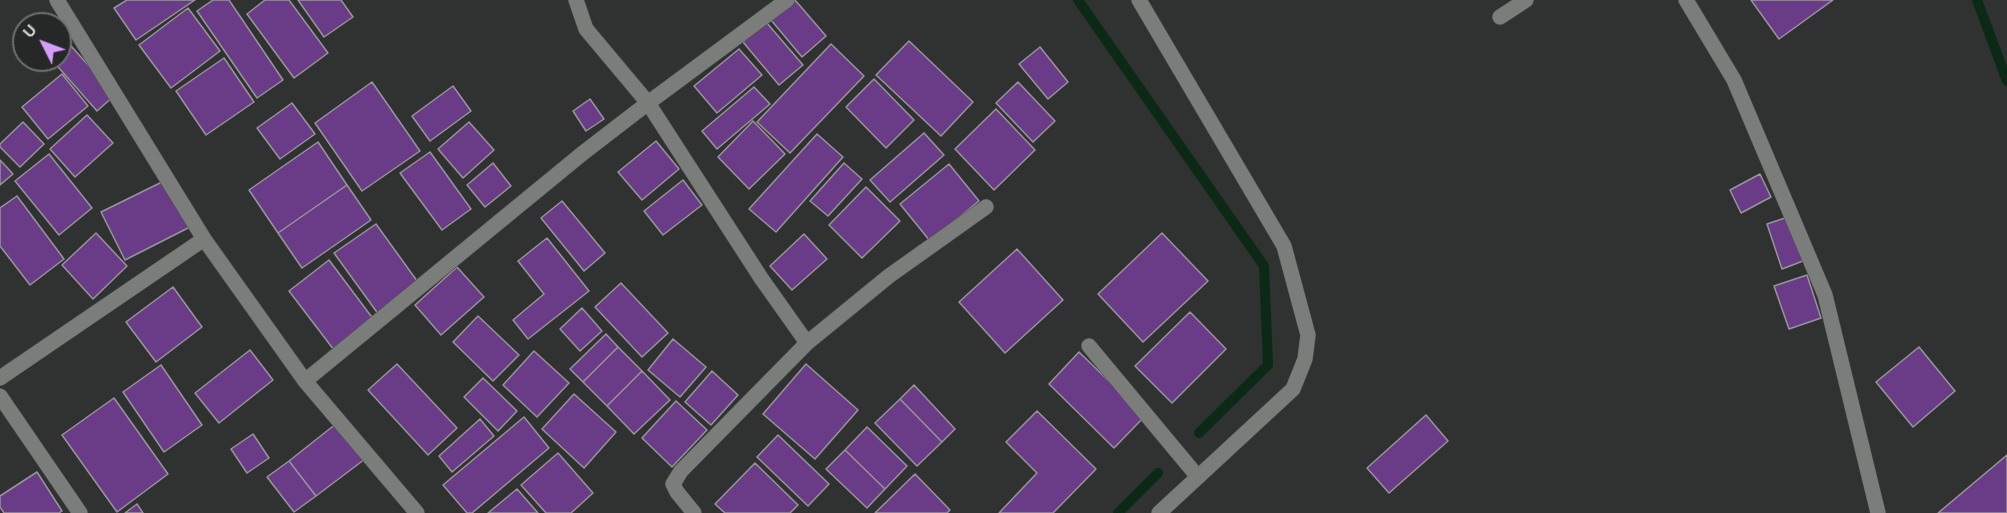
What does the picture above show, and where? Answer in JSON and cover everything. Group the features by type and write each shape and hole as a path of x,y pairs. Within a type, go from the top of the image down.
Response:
{"street":[{"path":"57,0 204,238 304,381 417,513"},
{"path":"576,0 586,28 648,104 761,278 807,344"},
{"path":"304,381 583,153 787,0"},
{"path":"1139,0 1284,246 1308,335 1305,359 1293,389 1159,513"},
{"path":"1500,17 1526,0"},
{"path":"1686,0 1734,80 1825,295 1878,513"},
{"path":"694,513 677,492 674,484 681,471 807,344 889,276 986,207"},
{"path":"0,378 204,238"},
{"path":"1089,346 1198,477"},
{"path":"0,396 80,513"}],"building":[{"path":"127,0 195,0 136,40 114,8"},
{"path":"213,0 229,0 283,80 257,98 197,11"},
{"path":"265,0 289,0 328,53 294,78 247,14"},
{"path":"298,0 341,0 353,17 324,37"},
{"path":"795,0 826,36 802,57 771,20"},
{"path":"1751,0 1833,0 1779,39"},
{"path":"188,8 220,51 171,88 139,45"},
{"path":"766,22 803,65 779,85 743,42"},
{"path":"909,41 973,102 941,136 876,75"},
{"path":"831,44 864,76 790,153 757,122"},
{"path":"72,47 115,95 97,111 63,72 72,72"},
{"path":"1040,47 1068,82 1048,99 1019,64"},
{"path":"739,49 762,75 717,113 694,86"},
{"path":"224,58 254,102 206,135 176,91"},
{"path":"62,74 88,106 48,139 22,107"},
{"path":"874,79 914,120 886,148 846,107"},
{"path":"372,82 420,151 362,191 315,123"},
{"path":"1018,82 1055,121 1033,142 996,103"},
{"path":"453,86 471,111 430,141 412,116"},
{"path":"754,87 770,104 717,149 702,131"},
{"path":"590,99 604,119 586,131 573,111"},
{"path":"292,103 315,134 280,159 257,128"},
{"path":"996,109 1035,150 994,190 955,149"},
{"path":"87,115 113,143 75,177 50,149"},
{"path":"753,121 785,154 749,189 718,157"},
{"path":"23,122 44,144 20,167 0,147 0,144"},
{"path":"469,122 494,150 463,178 438,149"},
{"path":"924,133 944,155 890,202 870,180"},
{"path":"817,134 843,157 776,232 749,209"},
{"path":"656,141 679,169 642,200 618,172"},
{"path":"318,142 347,185 278,233 249,190"},
{"path":"430,152 471,209 442,230 400,173"},
{"path":"49,154 92,208 59,235 15,181"},
{"path":"0,160 13,174 0,185"},
{"path":"493,163 511,186 485,207 467,185"},
{"path":"844,163 862,179 828,216 810,201"},
{"path":"949,164 979,201 930,241 900,204"},
{"path":"1760,174 1771,197 1741,213 1730,190"},
{"path":"166,180 190,227 125,260 101,212"},
{"path":"683,180 702,205 663,235 644,211"},
{"path":"347,185 371,220 302,268 278,233"},
{"path":"866,187 900,221 862,258 829,225"},
{"path":"17,196 64,259 30,285 0,246 0,208"},
{"path":"562,201 605,253 584,271 541,218"},
{"path":"1788,217 1803,261 1782,269 1767,224"},
{"path":"376,224 420,285 379,315 334,253"},
{"path":"96,233 127,266 93,299 62,265"},
{"path":"1162,233 1208,281 1143,342 1098,294"},
{"path":"804,234 827,259 792,290 770,266"},
{"path":"547,238 589,291 528,339 513,320 544,294 518,261"},
{"path":"1017,249 1063,300 1005,353 959,302"},
{"path":"329,260 374,320 334,350 289,291"},
{"path":"457,267 484,297 441,335 415,305"},
{"path":"1807,275 1821,318 1789,329 1774,286"},
{"path":"621,283 668,333 642,357 595,307"},
{"path":"173,287 202,327 156,362 126,322"},
{"path":"582,308 602,331 580,351 560,329"},
{"path":"1190,312 1226,349 1172,403 1135,366"},
{"path":"478,316 519,355 493,381 453,342"},
{"path":"606,334 618,347 583,382 570,369"},
{"path":"673,339 706,367 680,397 648,370"},
{"path":"618,347 642,371 607,406 583,382"},
{"path":"1919,347 1955,391 1913,427 1876,382"},
{"path":"250,350 273,380 219,423 195,393"},
{"path":"534,351 569,383 537,417 503,385"},
{"path":"1079,352 1145,416 1114,448 1049,384"},
{"path":"397,364 457,428 428,455 368,390"},
{"path":"806,364 858,410 815,459 763,414"},
{"path":"161,365 202,425 164,452 123,392"},
{"path":"642,371 670,400 634,434 607,406"},
{"path":"712,371 738,395 711,425 685,402"},
{"path":"483,378 517,411 498,431 464,397"},
{"path":"914,385 955,429 942,442 900,399"},
{"path":"574,394 616,432 584,468 542,429"},
{"path":"114,398 168,474 117,512 62,435"},
{"path":"900,399 942,442 917,466 875,423"},
{"path":"676,401 707,430 672,467 642,438"},
{"path":"1037,411 1096,469 1053,513 999,513 1037,473 1006,442"},
{"path":"1426,415 1448,441 1389,493 1367,468"},
{"path":"524,417 549,448 472,513 467,513 443,485"},
{"path":"480,419 494,436 452,472 439,456"},
{"path":"337,423 365,459 316,496 289,461"},
{"path":"867,427 907,466 885,489 845,450"},
{"path":"253,434 269,458 247,473 231,449"},
{"path":"778,435 829,484 808,506 757,457"},
{"path":"845,450 885,489 867,508 826,469"},
{"path":"558,453 593,493 571,513 546,513 521,485"},
{"path":"2007,455 2007,513 1938,513"},
{"path":"289,461 316,496 294,512 267,477"},
{"path":"755,463 798,505 790,513 725,513 715,504"},
{"path":"37,472 62,511 59,513 4,513 0,507 0,496"},
{"path":"915,474 950,510 947,513 875,513"},
{"path":"517,489 538,513 488,513"},
{"path":"137,504 143,513 125,513"}],"waterway":[{"path":"1078,0 1264,266 1268,365 1199,433"},
{"path":"1977,0 2007,81"},
{"path":"1118,513 1158,473"}]}
